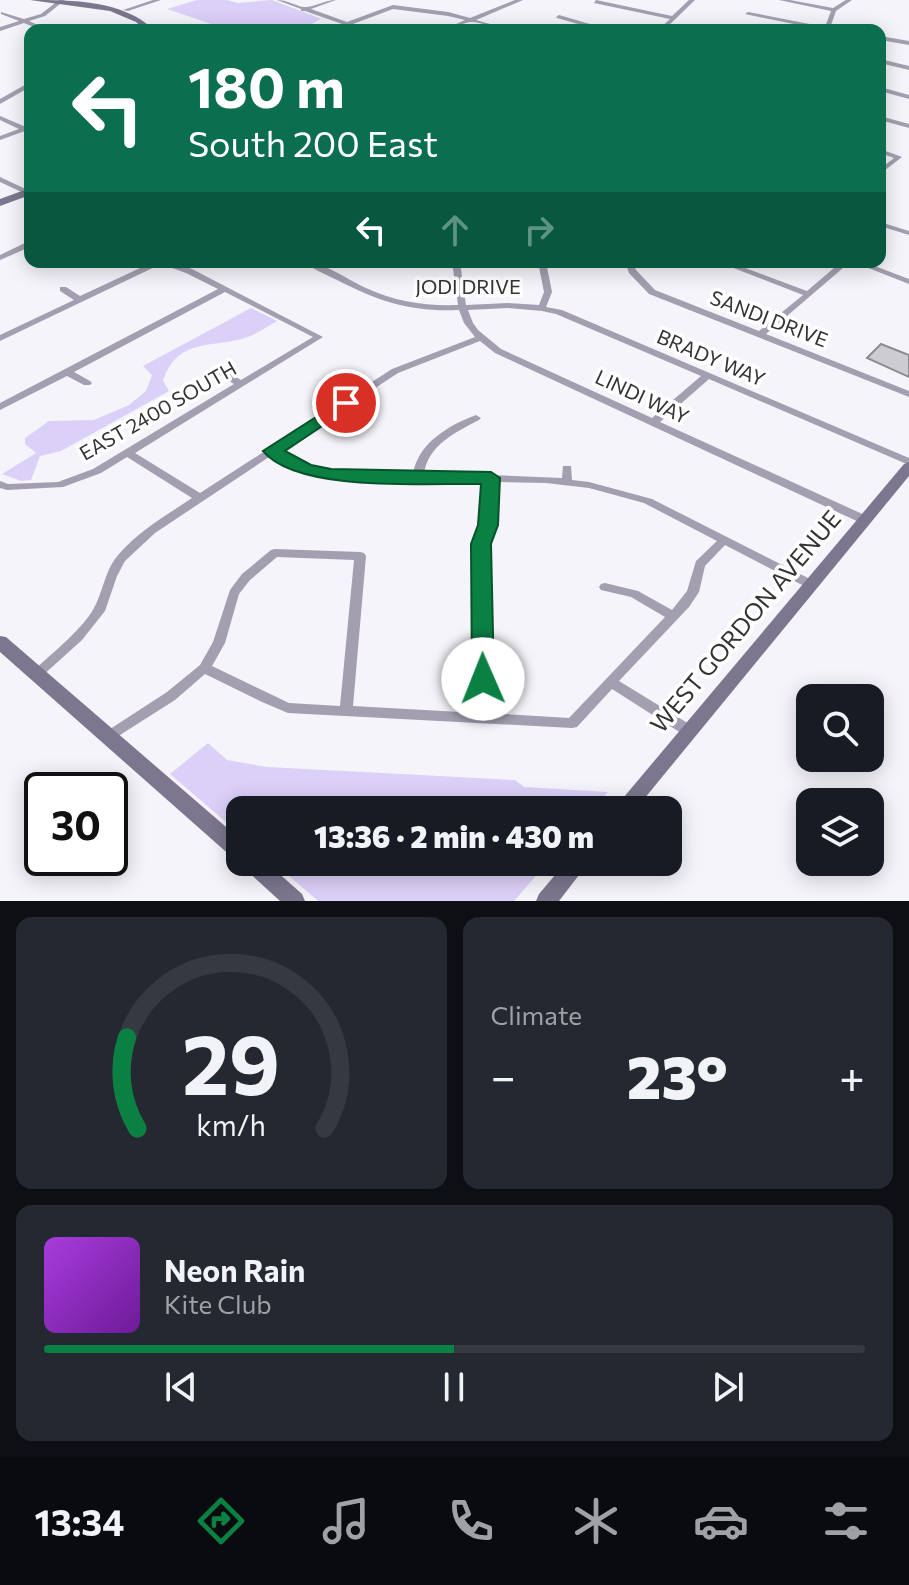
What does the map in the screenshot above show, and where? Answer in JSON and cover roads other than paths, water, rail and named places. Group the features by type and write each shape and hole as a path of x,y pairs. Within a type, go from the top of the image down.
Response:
{"street":[{"path":"34,0 126,10 146,24"},
{"path":"126,10 158,0"},
{"path":"280,0 347,24 393,7 486,24"},
{"path":"303,10 333,0"},
{"path":"501,0 513,3"},
{"path":"462,24 520,0"},
{"path":"668,24 692,0"},
{"path":"782,0 834,10"},
{"path":"828,24 834,10 849,0"},
{"path":"0,29 43,15 60,1"},
{"path":"596,2 674,18"},
{"path":"3,13 30,24"},
{"path":"748,14 797,24"},
{"path":"559,17 584,24"},
{"path":"899,41 909,34"},
{"path":"886,39 909,43"},
{"path":"886,62 909,68"},
{"path":"0,102 24,88"},
{"path":"886,91 909,97"},
{"path":"0,118 24,127"},
{"path":"886,120 909,126"},
{"path":"0,138 24,130"},
{"path":"886,153 899,157 886,167"},
{"path":"0,179 24,191"},
{"path":"0,203 24,195"},
{"path":"886,226 909,233"},
{"path":"0,258 24,247"},
{"path":"0,338 148,268"},
{"path":"180,268 225,289"},
{"name":"JODI DRIVE","path":"320,268 393,302 422,307 519,304 542,307"},
{"path":"37,674 78,637 101,608 111,576 135,543 395,371 478,339 471,332 463,307 457,268"},
{"path":"542,307 548,292 543,268"},
{"name":"SANDI DRIVE","path":"631,268 652,292 909,394"},
{"path":"738,268 809,294"},
{"path":"760,335 839,268"},
{"path":"873,268 909,282"},
{"path":"63,289 80,300"},
{"path":"0,407 225,289"},
{"name":"EAST 2400 SOUTH","path":"2,489 59,485 97,471 319,337 225,289"},
{"name":"BRADY WAY","path":"542,307 909,464"},
{"name":"LINDI WAY","path":"478,339 865,520"},
{"path":"67,372 87,383"},
{"path":"221,372 241,384"},
{"path":"654,422 707,376"},
{"path":"418,477 421,459 427,450 476,418"},
{"path":"272,451 306,470 331,475 567,481 648,501 812,585"},
{"path":"128,453 200,498"},
{"name":"WEST GORDON AVENUE","path":"635,796 909,464"},
{"path":"567,468 567,481"},
{"path":"484,717 481,544 488,525 491,478"},
{"path":"204,668 288,708 572,723 693,592 700,564 724,540"},
{"path":"109,737 171,696 204,668 219,643 234,593 246,577 275,553 360,556 346,711"},
{"path":"605,587 634,594 673,616"},
{"path":"0,642 226,840"},
{"path":"611,682 689,731"},
{"path":"267,876 295,901"},
{"path":"546,901 567,876"}]}
